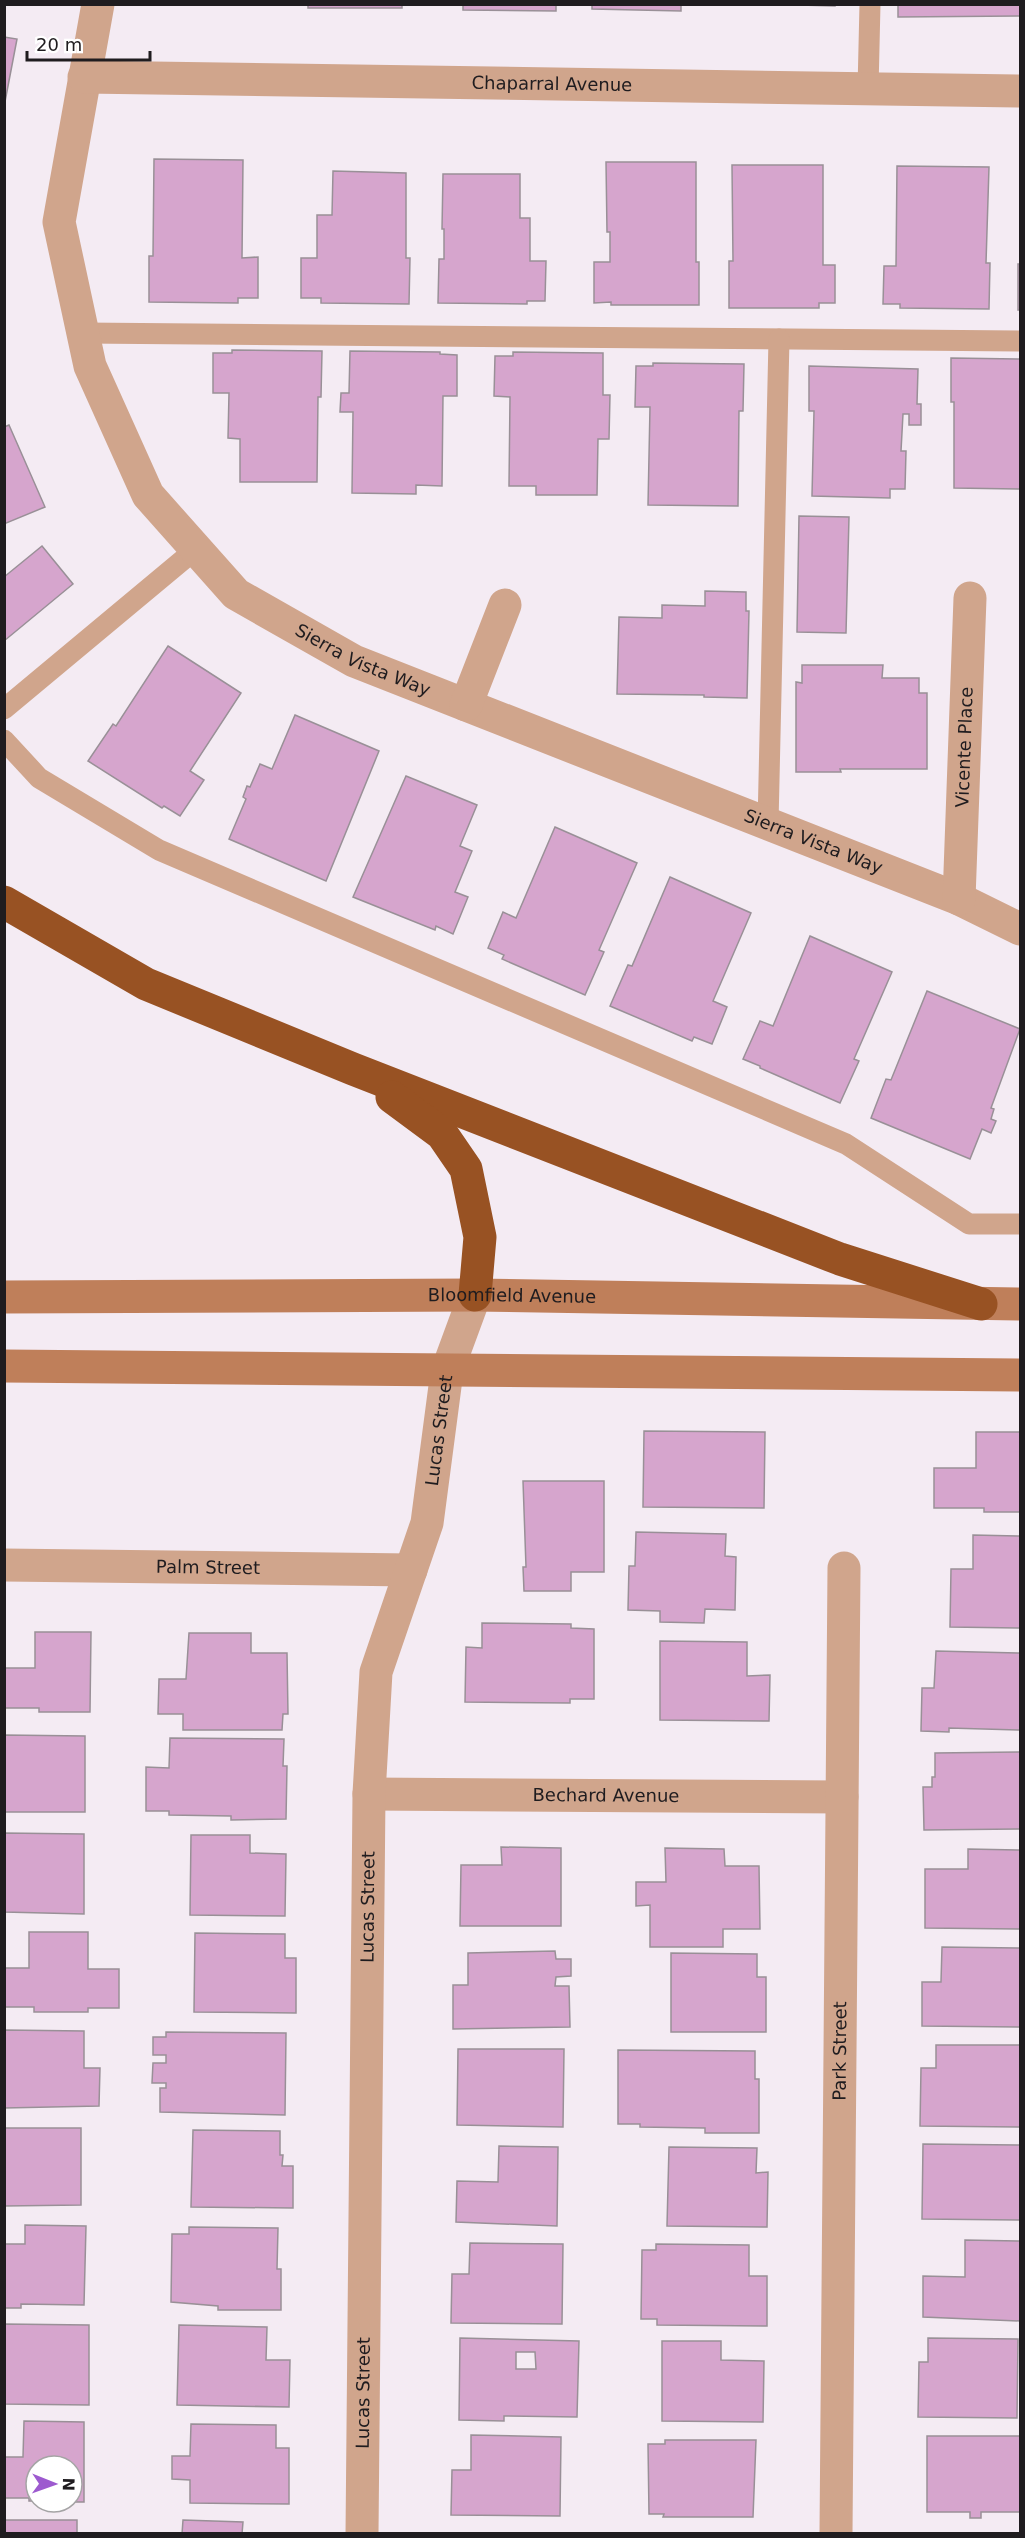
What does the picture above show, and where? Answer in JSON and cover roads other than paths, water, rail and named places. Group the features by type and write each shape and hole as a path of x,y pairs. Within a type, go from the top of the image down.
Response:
{"highway":[{"path":"4,902 146,984 353,1069 840,1259 981,1304"},
{"path":"353,1069 442,1134 466,1169 480,1236 475,1295"}],"main road":[{"name":"Bloomfield Avenue","path":"4,1297 475,1295 1020,1304"},
{"path":"4,1366 1020,1376"}],"street":[{"name":"Sierra Vista Way","path":"98,4 59,222 90,366 148,495 236,594 354,661 959,899 1020,930"},
{"name":"Chaparral Avenue","path":"84,77 1020,91"},
{"name":"Vicente Place","path":"959,899 970,598"},
{"path":"466,705 505,605"},
{"name":"Lucas Street","path":"362,2534 369,1794 376,1672 427,1523 447,1371 475,1295"},
{"name":"Palm Street","path":"4,1565 411,1570"},
{"name":"Park Street","path":"836,2534 844,1568"},
{"name":"Bechard Avenue","path":"369,1794 842,1797"}],"lane":[{"path":"868,89 870,4"},
{"path":"83,333 1020,341"},
{"path":"768,824 779,339"},
{"path":"4,709 196,549"},
{"path":"4,740 39,778 159,850 846,1144 969,1224 1020,1224"}]}
